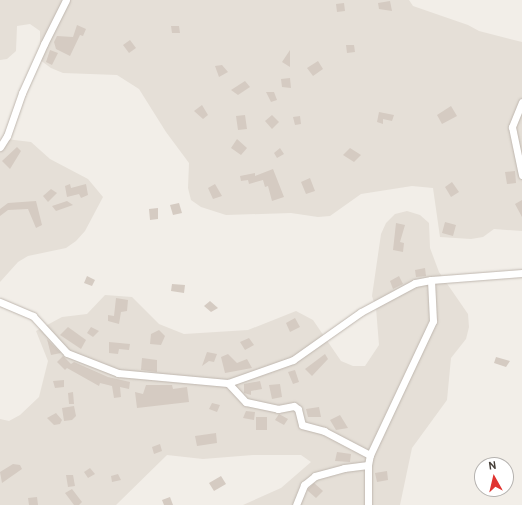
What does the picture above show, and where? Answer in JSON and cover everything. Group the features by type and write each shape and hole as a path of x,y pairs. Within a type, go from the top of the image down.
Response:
{"street":[{"path":"0,147 7,136 22,93 44,44 66,0"},
{"path":"522,102 512,127 522,175"},
{"path":"0,302 33,316 67,353 118,374 228,383 293,360 389,296 415,283 431,280 522,273"},
{"path":"368,505 368,465 370,455 433,321 431,280"},
{"path":"228,383 237,396 246,402 278,409 294,406 302,425 324,431 370,455"},
{"path":"296,505 304,485 315,476 344,468 368,465"}],"shaded area":[{"path":"0,0 409,0 413,6 468,25 479,31 522,42 522,231 494,229 483,237 471,239 440,237 433,188 412,186 361,194 330,216 318,217 291,213 226,215 201,207 191,200 188,188 189,163 166,132 139,89 117,75 63,73 51,68 40,60 40,31 30,24 17,26 16,51 7,59 0,60"},
{"path":"6,139 31,142 50,159 88,179 103,197 85,231 76,241 66,248 28,256 18,262 0,282 0,143"},
{"path":"407,211 420,215 429,223 430,248 439,272 468,314 469,327 466,339 451,358 447,400 412,448 400,505 243,505 281,488 311,462 301,455 253,455 203,459 167,455 116,505 0,505 0,419 9,421 20,415 39,397 48,361 36,331 62,317 87,314 105,295 132,297 159,324 184,334 248,330 296,311 313,320 341,361 353,366 365,366 379,345 376,308 372,296 381,234 386,223 395,214"}],"building":[{"path":"390,1 392,11 379,9 378,3"},
{"path":"344,3 345,11 337,12 336,4"},
{"path":"77,25 86,29 83,36 80,35 70,56 56,49 54,42 57,36 73,37"},
{"path":"171,26 179,26 180,33 172,33"},
{"path":"130,40 136,48 129,53 123,45"},
{"path":"346,45 354,45 355,52 347,53"},
{"path":"50,50 58,53 52,65 46,62"},
{"path":"290,50 290,67 282,62"},
{"path":"318,61 323,69 313,76 307,68"},
{"path":"222,65 228,72 219,77 215,66"},
{"path":"290,78 291,88 282,87 281,79"},
{"path":"245,81 250,87 238,95 231,90"},
{"path":"266,92 274,92 277,100 271,102"},
{"path":"202,105 208,115 203,119 194,111"},
{"path":"451,106 457,116 442,124 437,115"},
{"path":"379,112 394,115 392,121 383,119 383,124 377,122"},
{"path":"245,115 247,129 238,130 236,116"},
{"path":"272,115 279,122 272,129 265,121"},
{"path":"300,116 301,124 295,125 293,117"},
{"path":"237,139 247,148 241,155 231,148"},
{"path":"17,147 21,151 10,169 2,161"},
{"path":"280,148 284,154 277,158 274,153"},
{"path":"350,148 361,155 354,162 343,155"},
{"path":"273,169 284,197 272,201 268,186 265,187 263,180 249,184 248,180 241,181 240,176 255,173 255,176"},
{"path":"515,171 516,183 507,184 505,172"},
{"path":"310,178 315,191 306,194 301,182"},
{"path":"452,182 459,192 451,197 445,187"},
{"path":"70,184 71,188 86,184 88,195 81,198 79,194 67,197 65,186"},
{"path":"215,184 222,196 213,199 208,188"},
{"path":"51,189 57,193 48,202 43,196"},
{"path":"522,200 522,217 515,204"},
{"path":"36,201 42,225 36,228 28,209 8,210 0,216 0,209 8,203"},
{"path":"67,201 73,205 56,211 52,206"},
{"path":"179,203 182,213 173,215 170,205"},
{"path":"158,208 158,219 150,220 149,209"},
{"path":"445,222 456,225 453,236 442,233"},
{"path":"396,223 405,225 400,242 404,243 403,252 393,250"},
{"path":"425,268 426,276 416,277 415,270"},
{"path":"87,276 95,280 92,286 84,283"},
{"path":"399,276 403,284 393,289 390,281"},
{"path":"172,284 185,285 184,293 171,291"},
{"path":"116,298 128,300 127,311 121,312 119,324 108,321 108,315 114,316"},
{"path":"210,301 218,308 211,312 204,306"},
{"path":"295,318 300,327 290,332 286,323"},
{"path":"68,327 86,340 81,349 60,335"},
{"path":"91,327 99,331 93,337 87,333"},
{"path":"159,330 165,336 161,345 150,344 151,334"},
{"path":"249,338 254,345 245,350 240,342"},
{"path":"47,339 61,353 51,355"},
{"path":"109,342 130,344 129,350 119,349 118,354 109,353"},
{"path":"207,352 217,354 214,362 209,361 202,366"},
{"path":"228,354 237,363 247,359 252,368 225,373 221,357"},
{"path":"325,354 328,359 312,376 305,369"},
{"path":"63,356 71,364 74,362 108,377 130,382 129,389 120,387 121,397 114,398 112,386 100,383 99,386 67,368 65,370 57,362"},
{"path":"496,357 510,361 506,367 494,363"},
{"path":"142,358 157,360 157,372 141,370"},
{"path":"295,370 299,382 293,384 288,372"},
{"path":"64,380 64,387 55,388 53,381"},
{"path":"260,381 262,389 251,391 251,395 244,393 244,384"},
{"path":"280,384 282,397 272,399 269,385"},
{"path":"146,385 172,385 173,389 187,387 189,402 137,408 135,392 143,394"},
{"path":"73,392 74,404 69,404 68,393"},
{"path":"212,403 220,405 217,412 209,409"},
{"path":"74,406 76,416 72,420 64,421 62,408"},
{"path":"319,407 321,417 308,417 306,409"},
{"path":"246,411 255,412 254,420 243,418"},
{"path":"56,413 62,420 60,424 54,425 47,418"},
{"path":"279,414 288,419 284,425 275,420"},
{"path":"340,415 348,428 336,430 330,420"},
{"path":"256,417 267,417 267,430 256,430"},
{"path":"216,433 217,443 197,446 195,436"},
{"path":"160,444 162,451 154,454 152,447"},
{"path":"337,452 351,454 350,462 335,461"},
{"path":"13,464 20,465 22,469 2,483 0,472"},
{"path":"90,468 95,474 88,478 84,472"},
{"path":"387,471 388,480 377,482 375,473"},
{"path":"118,474 121,480 112,482 111,476"},
{"path":"66,475 73,475 75,486 68,487"},
{"path":"221,476 226,484 214,491 209,483"},
{"path":"314,483 323,491 316,498 307,490"},
{"path":"72,489 82,502 79,505 74,505 65,493"},
{"path":"37,497 38,505 29,505 28,498"},
{"path":"170,497 173,505 164,505 162,500"}]}
